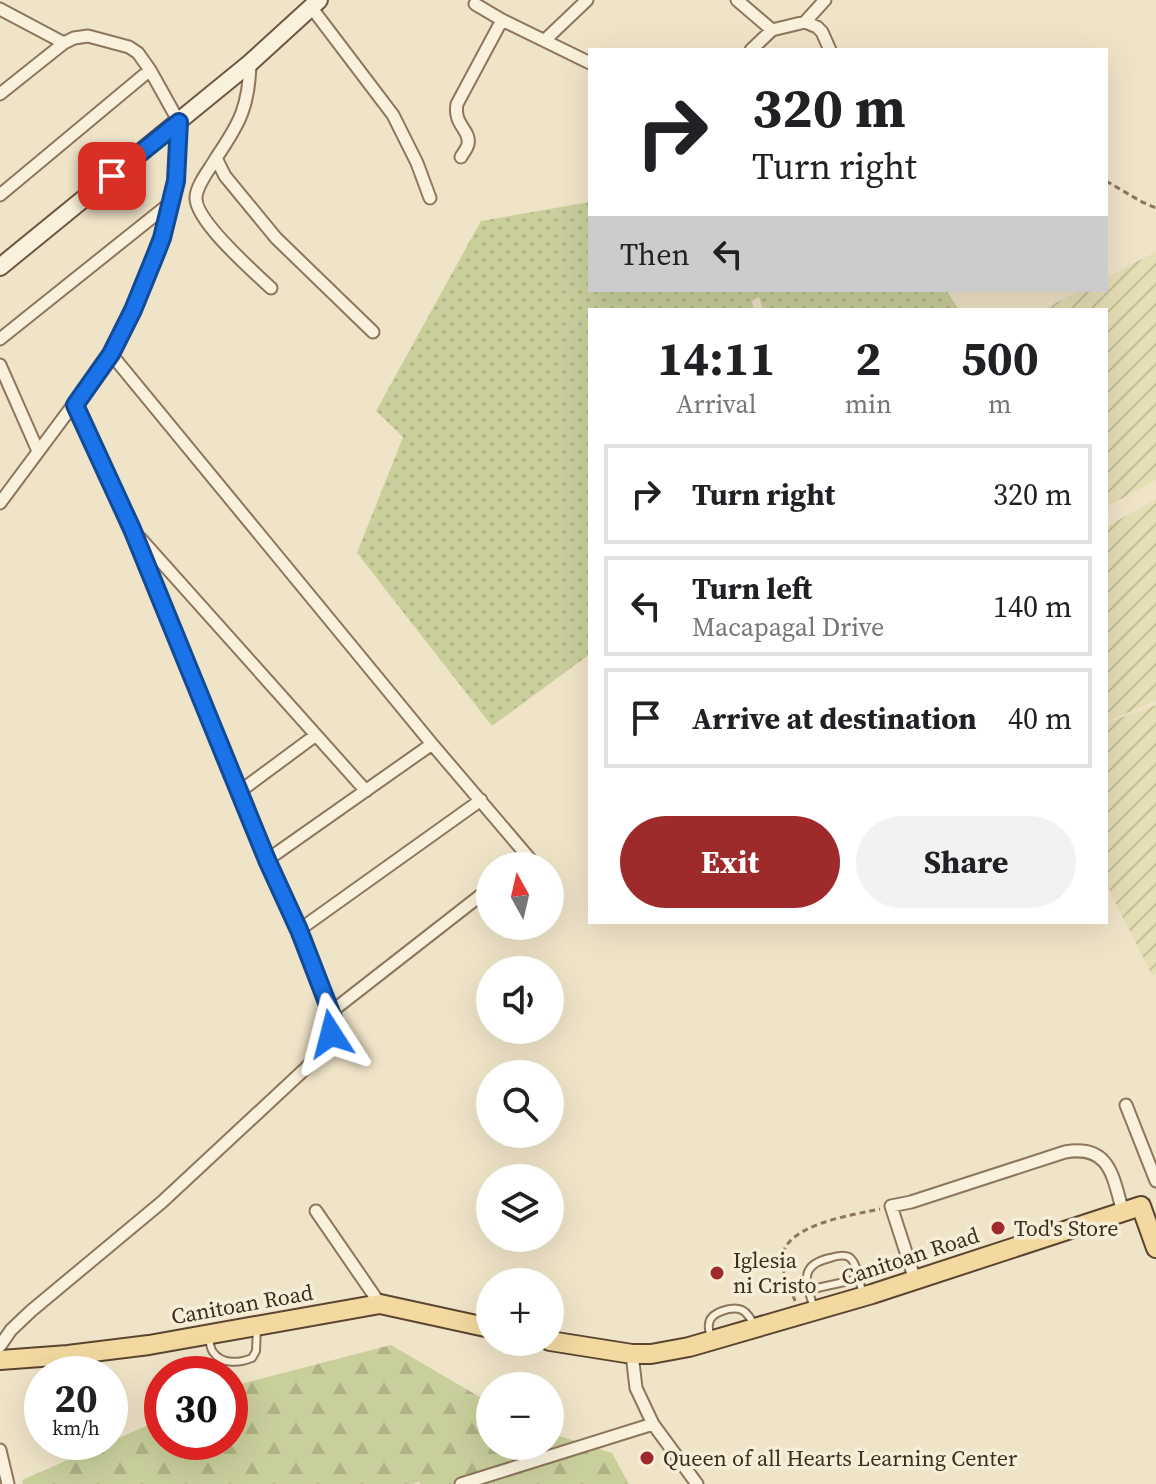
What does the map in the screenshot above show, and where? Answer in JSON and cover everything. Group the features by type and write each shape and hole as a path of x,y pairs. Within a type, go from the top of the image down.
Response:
{"main road":[{"path":"0,267 250,63 315,4"},
{"path":"1140,1207 1156,1248"},
{"name":"Canitoan Road","path":"564,1343 632,1354 659,1353 712,1341 807,1314 861,1288 915,1280 1140,1207"},
{"name":"Canitoan Road","path":"0,1360 149,1345 380,1304 476,1325"}],"street":[{"path":"545,40 587,0"},
{"path":"737,0 772,30"},
{"path":"753,48 772,30 805,22 825,0"},
{"path":"474,1 502,20 588,62"},
{"path":"315,4 393,115 430,198"},
{"path":"0,9 64,43"},
{"path":"461,157 468,143 467,134 455,113 457,104 502,20"},
{"path":"805,22 822,32 829,48"},
{"path":"0,94 64,43 88,36 129,47 138,53 179,122 177,173 162,238 149,274 111,354 0,503"},
{"path":"250,63 244,113 197,193 197,203 219,240 271,288"},
{"path":"0,195 150,70"},
{"path":"216,158 225,176 276,238 373,332"},
{"path":"0,339 170,204"},
{"path":"111,354 524,852"},
{"path":"0,365 38,451"},
{"path":"0,1346 31,1311 162,1202 306,1068 334,1025 299,930 267,860 132,529 75,405"},
{"path":"132,529 366,791"},
{"path":"239,792 316,735"},
{"path":"267,860 432,744"},
{"path":"299,930 481,800"},
{"path":"331,1012 476,899"},
{"path":"1126,1105 1156,1181"},
{"path":"915,1280 891,1206 1065,1152 1087,1150 1106,1163 1140,1207"},
{"path":"316,1211 380,1304"},
{"path":"632,1354 636,1388 653,1424 697,1484"},
{"path":"461,1484 653,1424"},
{"path":"0,1450 8,1484"}],"lane":[{"path":"807,1314 807,1277 809,1268 815,1262 841,1255 852,1259 861,1288 808,1290"},
{"path":"207,1335 213,1353 223,1360 243,1362 252,1358 256,1351 257,1325"}],"path":[{"path":"1108,182 1156,208"},
{"path":"807,1314 782,1261 786,1245 802,1232 824,1222 891,1206"}],"shaded area":[{"path":"1156,252 1156,480 1108,506 1108,308 1046,308 1077,292 1108,292 1108,276"},
{"path":"1156,499 1156,701 1108,721 1108,526"},
{"path":"1156,705 1156,973 1152,975 1108,888 1108,722"}],"green space":[{"path":"588,202 588,292 947,292 958,308 762,308 759,297 752,301 754,308 588,308 588,655 492,726 357,553 403,437 376,411 481,221"},
{"path":"391,1345 476,1395 476,1460 564,1460 564,1438 612,1453 629,1484 23,1484 22,1480 68,1460 128,1460 128,1434 144,1427 144,1460 248,1460 248,1382"}],"place":[{"name":"Tod's Store","path":"998,1228"},
{"name":"Iglesia ni Cristo","path":"717,1273"},
{"name":"Queen of all Hearts Learning Center","path":"647,1458"}],"route":[{"path":"112,176 179,122 176,181 162,238 149,274 111,354 75,405 132,529 267,860 299,930 333,1018 331,1034"}]}
